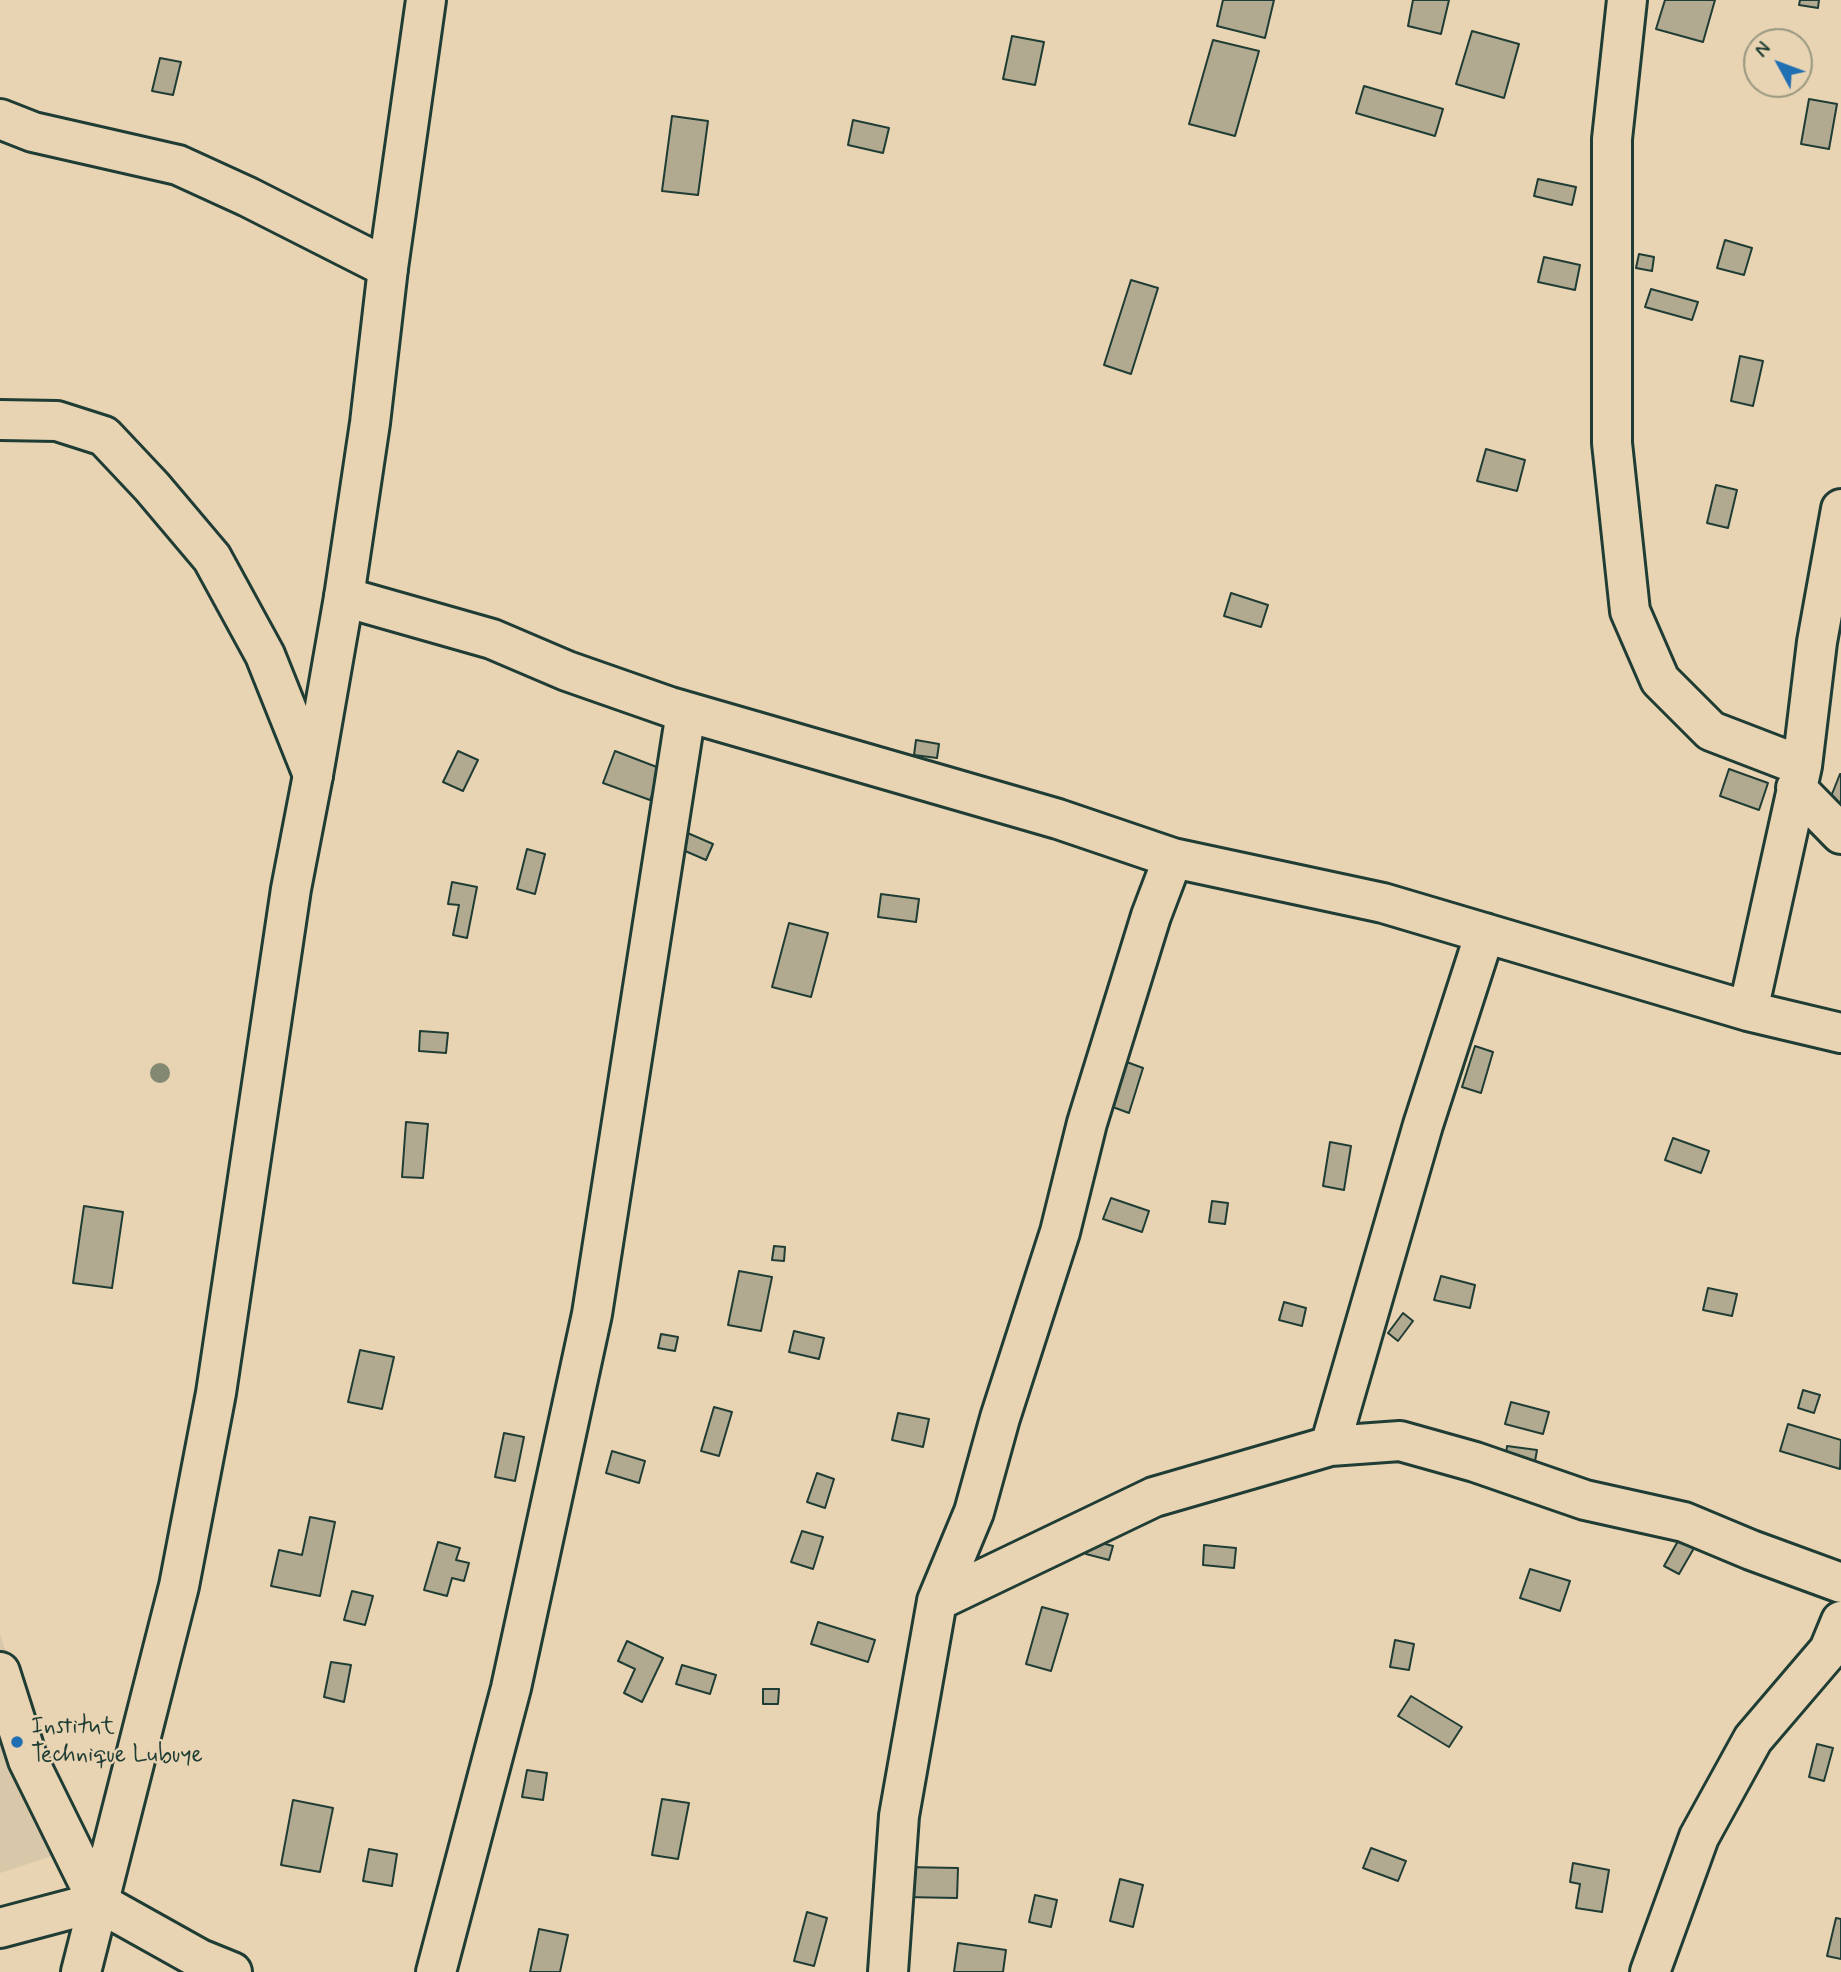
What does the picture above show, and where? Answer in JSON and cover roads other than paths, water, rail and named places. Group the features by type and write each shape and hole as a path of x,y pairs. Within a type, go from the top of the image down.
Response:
{"street":[{"path":"80,1972 179,1586 209,1432 267,1062 290,889 344,597 426,0"},
{"path":"1627,0 1612,139 1612,443 1630,611 1660,680 1711,731 1799,777 1841,834"},
{"path":"0,119 33,132 177,164 388,268"},
{"path":"0,420 57,421 104,436 152,487 212,558 265,655 313,775"},
{"path":"1748,1011 1799,777 1817,642 1841,509"},
{"path":"344,597 492,639 567,671 686,712 1058,819 1173,858 1383,903 1748,1011 1841,1033"},
{"path":"436,1972 511,1688 592,1314 686,712"},
{"path":"888,1972 899,1816 937,1601 974,1512 1000,1418 1060,1232 1087,1123 1173,858"},
{"path":"1330,1446 1423,1125 1485,933"},
{"path":"937,1601 1154,1497 1330,1446 1400,1441 1475,1462 1585,1500 1684,1522 1841,1583"},
{"path":"1650,1972 1699,1836 1753,1739 1829,1650 1841,1621"},
{"path":"0,1672 28,1760 98,1902 200,1959 232,1972"},
{"path":"0,1928 98,1902"}],"place":[{"name":"Institut Technique Lubuye","path":"17,1742"}]}
